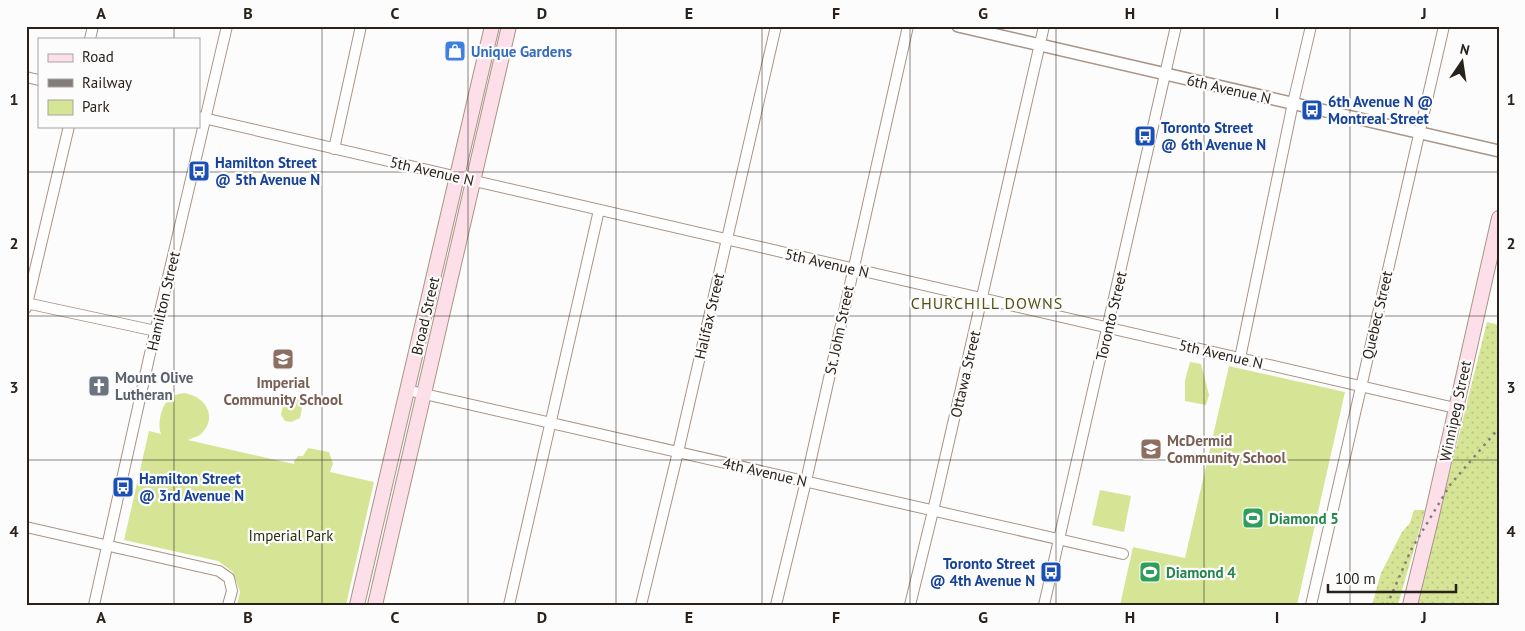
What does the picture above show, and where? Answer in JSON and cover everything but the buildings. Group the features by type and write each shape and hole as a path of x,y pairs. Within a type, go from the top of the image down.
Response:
{"main road":[{"name":"Broad Street","path":"357,605 492,26"},
{"name":"Broad Street","path":"375,605 509,26"},
{"name":"Winnipeg Street","path":"1410,605 1499,218"}],"street":[{"name":"Hamilton Street","path":"202,118 227,26"},
{"path":"334,148 361,26"},
{"name":"Halifax Street","path":"641,605 776,26"},
{"name":"St. John Street","path":"776,605 806,481 908,26"},
{"name":"6th Avenue N","path":"958,26 1499,151"},
{"name":"Ottawa Street","path":"910,605 1044,26"},
{"name":"Toronto Street","path":"1044,605 1176,26"},
{"path":"1240,358 1293,103 1312,26"},
{"name":"Quebec Street","path":"1311,605 1444,26"},
{"name":"5th Avenue N","path":"202,118 1455,408"},
{"path":"69,128 27,305 156,331"},
{"name":"Hamilton Street","path":"94,605 200,128"},
{"path":"509,605 599,210"},
{"name":"4th Avenue N","path":"407,390 1123,554"},
{"path":"26,527 219,571 229,578 232,591 228,605"}],"green space":[{"path":"1487,322 1499,325 1499,605 1417,605"},
{"path":"1190,362 1201,364 1209,395 1206,405 1185,401 1185,380"},
{"path":"1229,366 1345,392 1297,605 1120,605 1133,547 1185,558"},
{"name":"Imperial Park","path":"184,393 203,402 209,414 207,427 199,436 188,440 294,464 298,456 303,456 308,448 329,452 333,464 330,472 374,482 346,605 237,605 240,592 233,572 218,561 124,540 149,431 161,434 160,421 166,402 176,395"},
{"path":"291,396 300,398 302,408 300,418 291,422 285,421 281,415 284,400"},
{"path":"1100,490 1131,496 1124,532 1092,525"},
{"path":"1414,510 1425,510 1398,605 1372,605 1381,573 1402,532 1410,523"}],"railway":[{"path":"1387,605 1411,550 1450,485 1499,428"}],"place":[{"name":"Unique Gardens","path":"455,51"},
{"name":"6th Avenue N @ Montreal Street","path":"1312,110"},
{"name":"Toronto Street @ 6th Avenue N","path":"1145,136"},
{"name":"Hamilton Street @ 5th Avenue N","path":"199,171"},
{"name":"Imperial Community School","path":"283,359"},
{"name":"Mount Olive Lutheran","path":"99,386"},
{"name":"McDermid Community School","path":"1151,449"},
{"name":"Hamilton Street @ 3rd Avenue N","path":"123,487"},
{"name":"Diamond 5","path":"1253,518"},
{"name":"Toronto Street @ 4th Avenue N","path":"1051,572"},
{"name":"Diamond 4","path":"1150,572"}],"district":[{"name":"CHURCHILL DOWNS","path":"987,303"}]}
